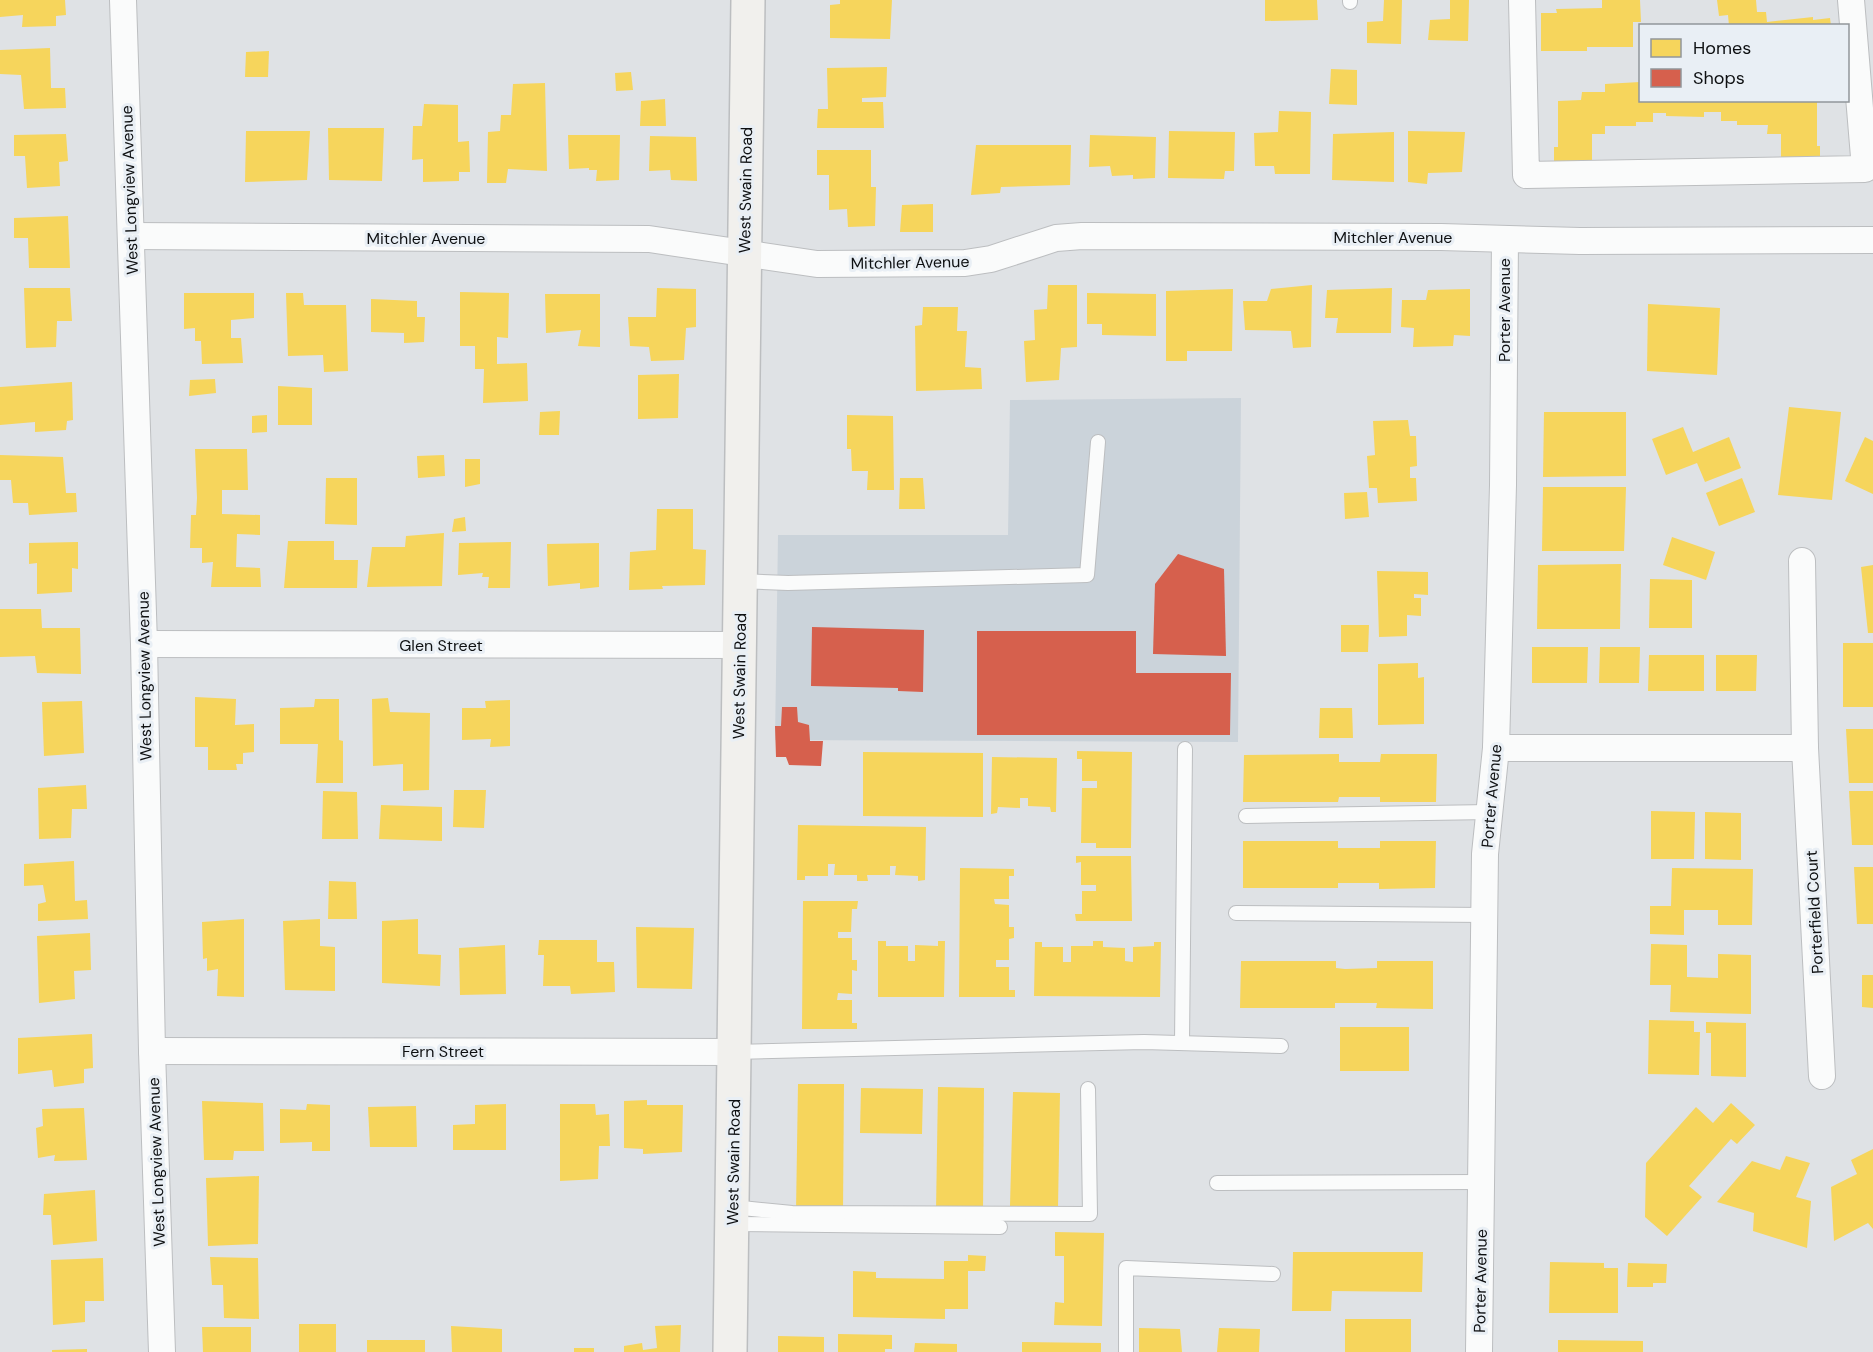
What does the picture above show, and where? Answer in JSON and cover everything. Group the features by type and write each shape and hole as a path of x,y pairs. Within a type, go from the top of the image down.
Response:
{"street":[{"name":"West Longview Avenue","path":"123,0 144,644 152,1051 162,1352"},
{"name":"West Swain Road","path":"730,1352 748,0"},
{"path":"1522,0 1526,175 1865,169 1851,0"},
{"name":"Mitchler Avenue","path":"131,236 649,239 817,264 965,263 991,259 1056,238 1082,236 1873,240"},
{"name":"Porter Avenue","path":"1479,1352 1485,854 1496,748 1503,485 1505,239"},
{"name":"Porterfield Court","path":"1802,561 1805,748 1822,1076"},
{"name":"Glen Street","path":"144,644 739,645"},
{"path":"1496,748 1805,748"},
{"name":"Fern Street","path":"152,1051 734,1052"}],"lane":[{"path":"740,581 788,583 1087,575 1098,442"},
{"path":"1182,1044 1185,749"},
{"path":"1246,816 1490,812"},
{"path":"1236,913 1485,915"},
{"path":"734,1052 1132,1042 1281,1047"},
{"path":"732,1216 792,1213 1090,1214 1088,1089"},
{"path":"1217,1184 1481,1182"},
{"path":"732,1216 1000,1227"},
{"path":"1126,1352 1126,1268 1273,1274"}],"shaded area":[{"path":"1241,398 1238,742 775,740 778,535 1008,535 1010,400"}],"building: Homes":[{"path":"0,0 65,0 66,15 56,16 56,26 22,27 23,15 0,17"},
{"path":"840,0 892,0 890,39 830,38 830,5 840,4"},
{"path":"1265,0 1317,0 1318,20 1265,21"},
{"path":"1384,0 1402,0 1401,44 1367,43 1367,22 1383,21"},
{"path":"1450,0 1469,0 1468,41 1428,40 1430,20 1450,19"},
{"path":"1602,0 1640,0 1641,22 1633,22 1633,47 1587,47 1587,51 1541,51 1541,13 1557,13 1556,9 1602,8"},
{"path":"1717,0 1756,0 1757,12 1766,12 1767,22 1813,17 1813,20 1830,18 1831,24 1729,24 1728,15 1719,16"},
{"path":"50,48 51,88 65,88 66,108 24,109 21,75 0,74 0,50"},
{"path":"269,51 268,77 245,77 246,52"},
{"path":"887,67 886,97 862,98 862,102 883,102 884,128 817,128 818,109 828,109 827,68"},
{"path":"1331,69 1357,70 1357,105 1329,104"},
{"path":"631,72 633,90 616,91 615,73"},
{"path":"1639,82 1639,102 1817,102 1817,146 1820,146 1820,168 1781,167 1781,134 1767,134 1768,125 1737,125 1737,121 1721,121 1721,112 1704,112 1704,117 1666,116 1666,113 1653,113 1653,122 1636,122 1636,126 1605,126 1605,134 1592,134 1592,171 1554,170 1554,147 1558,147 1558,101 1581,100 1582,92 1605,92 1605,84"},
{"path":"545,83 547,171 508,169 506,183 487,183 488,132 500,131 501,115 511,115 513,84"},
{"path":"665,99 666,126 640,126 641,101"},
{"path":"424,104 458,105 458,142 469,141 470,172 459,172 459,181 423,182 423,159 412,160 413,126 422,126"},
{"path":"1279,111 1311,112 1310,174 1275,174 1274,166 1255,166 1254,133 1278,132"},
{"path":"328,128 384,128 382,181 329,180"},
{"path":"246,131 310,131 307,180 245,182"},
{"path":"1169,131 1235,132 1234,171 1225,171 1224,179 1168,178"},
{"path":"1408,131 1465,132 1462,172 1428,173 1427,184 1408,182"},
{"path":"1394,132 1394,182 1332,180 1333,134"},
{"path":"66,134 68,161 59,162 60,186 27,188 25,156 14,156 14,135"},
{"path":"568,135 620,135 619,180 596,181 597,170 569,169"},
{"path":"1090,135 1156,137 1155,178 1133,179 1133,175 1112,176 1110,166 1089,167"},
{"path":"650,136 696,137 697,181 671,180 670,170 649,171"},
{"path":"976,145 1071,145 1070,185 1001,187 1000,193 971,195"},
{"path":"817,150 871,150 871,187 876,187 875,226 848,227 847,209 829,210 829,175 817,175"},
{"path":"933,204 933,232 900,232 902,205"},
{"path":"68,216 70,268 29,268 28,238 14,238 14,218"},
{"path":"1048,285 1077,285 1077,347 1061,348 1059,380 1026,382 1024,341 1035,340 1034,310 1047,309"},
{"path":"1312,285 1311,347 1293,348 1291,331 1245,330 1243,301 1267,301 1271,289"},
{"path":"24,288 70,288 72,321 57,321 56,347 26,348"},
{"path":"657,288 696,289 696,327 686,328 684,360 651,361 649,347 630,346 628,317 656,317"},
{"path":"1392,288 1391,333 1336,333 1338,318 1325,318 1327,290"},
{"path":"1233,289 1232,351 1187,351 1187,361 1166,361 1166,291"},
{"path":"1470,289 1470,336 1454,335 1453,346 1413,347 1414,328 1401,327 1402,300 1426,300 1428,290"},
{"path":"460,292 509,293 508,338 497,337 497,364 527,363 528,401 483,403 484,369 475,369 475,346 460,346"},
{"path":"184,293 254,293 254,318 231,320 231,338 241,338 243,363 202,364 201,341 195,341 195,328 184,329"},
{"path":"286,293 303,293 304,305 346,305 348,371 324,372 323,355 288,356"},
{"path":"1087,293 1156,294 1156,336 1102,335 1102,324 1087,324"},
{"path":"545,294 600,294 600,347 578,346 581,330 546,333"},
{"path":"371,299 417,301 417,317 425,317 424,342 404,343 404,333 371,332"},
{"path":"1648,304 1720,308 1717,375 1647,371"},
{"path":"923,307 958,307 957,331 967,331 965,367 981,368 982,389 916,391 915,326 922,325"},
{"path":"679,374 678,418 638,419 638,375"},
{"path":"215,379 216,393 189,396 190,380"},
{"path":"72,382 73,420 67,421 66,430 35,432 35,422 0,425 0,387"},
{"path":"278,386 312,388 312,425 278,425"},
{"path":"1789,407 1841,412 1832,500 1778,495"},
{"path":"560,411 559,435 539,435 540,412"},
{"path":"1544,412 1626,412 1626,476 1543,477"},
{"path":"267,415 267,432 252,433 252,416"},
{"path":"847,415 893,416 894,490 867,490 868,471 852,471 851,449 847,449"},
{"path":"1408,420 1410,436 1416,436 1417,466 1410,467 1410,478 1416,478 1417,501 1378,503 1377,488 1369,488 1367,456 1375,455 1373,421"},
{"path":"1683,427 1693,452 1729,437 1741,468 1705,482 1697,463 1666,475 1652,439"},
{"path":"1865,437 1873,441 1873,494 1845,481"},
{"path":"195,449 247,449 248,490 222,490 222,514 260,515 260,535 237,534 236,567 260,568 261,587 211,587 213,562 202,563 202,548 190,548 191,515 196,515 197,498"},
{"path":"0,455 63,457 66,493 76,493 77,512 29,515 28,503 13,503 11,480 0,480"},
{"path":"444,455 445,476 418,478 417,456"},
{"path":"465,459 480,459 480,484 465,487"},
{"path":"326,478 357,478 357,525 325,524"},
{"path":"900,478 923,478 925,509 899,509"},
{"path":"1742,478 1755,512 1719,526 1706,493"},
{"path":"1543,487 1626,487 1624,551 1542,551"},
{"path":"1367,492 1369,517 1345,519 1344,493"},
{"path":"657,509 693,509 693,549 706,550 705,585 662,586 663,589 629,590 630,552 656,550"},
{"path":"465,517 466,531 452,532 454,519"},
{"path":"444,533 442,586 367,587 372,547 405,547 406,536"},
{"path":"1672,537 1715,552 1706,580 1663,565"},
{"path":"288,541 334,541 334,560 358,560 357,588 284,588"},
{"path":"78,542 78,569 72,568 72,592 37,594 37,563 29,564 29,543"},
{"path":"511,542 510,588 488,588 489,577 482,577 483,573 458,575 459,543"},
{"path":"599,543 599,587 580,589 580,583 548,586 547,544"},
{"path":"1621,564 1620,629 1537,629 1538,565"},
{"path":"1873,565 1873,633 1868,633 1861,567"},
{"path":"1377,571 1428,572 1428,595 1414,594 1414,598 1421,598 1421,616 1407,615 1407,636 1379,637"},
{"path":"1650,579 1692,580 1692,628 1649,628"},
{"path":"0,609 41,609 42,628 80,628 81,674 37,673 35,656 0,657"},
{"path":"1341,625 1369,625 1368,652 1341,652"},
{"path":"1843,643 1873,643 1873,707 1843,707"},
{"path":"1532,647 1588,647 1587,683 1532,683"},
{"path":"1600,647 1640,647 1639,683 1599,683"},
{"path":"1649,655 1704,655 1704,691 1648,691"},
{"path":"1716,655 1757,655 1756,691 1716,691"},
{"path":"1418,663 1418,678 1424,677 1424,724 1378,725 1378,664"},
{"path":"195,697 236,699 235,725 254,724 254,752 243,753 243,764 236,764 237,770 208,770 208,747 195,747"},
{"path":"388,698 390,712 430,713 429,790 403,791 403,764 373,766 372,699"},
{"path":"315,699 339,699 339,740 343,741 343,783 316,783 318,744 280,744 280,708 314,707"},
{"path":"510,700 510,746 490,747 491,739 462,740 462,708 486,708 485,701"},
{"path":"82,701 84,753 44,756 42,702"},
{"path":"1320,708 1352,708 1353,738 1319,738"},
{"path":"1846,729 1873,729 1873,783 1849,783"},
{"path":"1077,751 1132,752 1131,848 1096,848 1096,843 1081,843 1082,788 1097,788 1097,781 1082,781 1082,759 1077,759"},
{"path":"863,752 983,753 983,817 863,816"},
{"path":"1339,754 1339,762 1380,762 1381,754 1437,754 1436,802 1380,802 1380,797 1339,797 1338,802 1243,802 1244,755"},
{"path":"992,757 1057,758 1056,812 1051,812 1050,807 1028,806 1028,798 1020,798 1020,808 998,807 997,813 991,814"},
{"path":"86,785 87,809 72,809 71,838 39,839 38,788"},
{"path":"454,790 486,790 484,828 453,827"},
{"path":"323,791 357,792 358,839 322,839"},
{"path":"1849,791 1873,791 1873,845 1852,845"},
{"path":"381,805 442,807 442,841 379,839"},
{"path":"1651,811 1695,812 1694,859 1651,859"},
{"path":"1705,812 1741,813 1741,860 1705,859"},
{"path":"798,825 926,827 925,880 918,881 918,876 895,875 896,866 890,866 890,875 867,875 868,881 857,881 857,875 834,875 835,864 828,864 828,876 805,876 805,880 797,880"},
{"path":"1243,841 1338,841 1338,848 1380,848 1380,841 1436,841 1435,888 1379,889 1379,883 1338,883 1338,888 1243,888"},
{"path":"1076,856 1131,856 1132,921 1076,921 1075,914 1082,914 1082,891 1096,891 1096,885 1081,885 1081,862 1076,863"},
{"path":"74,861 75,901 87,900 88,919 38,921 38,904 46,902 43,885 24,886 24,864"},
{"path":"1854,867 1873,867 1873,924 1857,924"},
{"path":"960,868 1014,869 1014,876 1009,876 1009,899 994,899 995,904 1009,905 1009,927 1014,927 1014,938 1009,939 1009,960 996,960 996,967 1009,967 1009,990 1015,990 1015,997 959,997"},
{"path":"1672,868 1753,869 1752,925 1718,925 1718,910 1684,910 1684,935 1650,934 1650,906 1671,906"},
{"path":"329,881 356,882 357,919 328,919"},
{"path":"803,901 858,901 857,909 852,909 851,932 838,932 838,938 852,938 852,960 857,960 857,971 852,970 852,994 838,993 837,1000 852,1000 852,1023 857,1023 857,1029 802,1029"},
{"path":"244,919 244,997 217,996 218,969 207,971 207,958 203,959 202,922"},
{"path":"320,919 320,946 335,947 335,991 285,990 283,921"},
{"path":"418,919 418,954 441,955 440,986 382,983 382,921"},
{"path":"636,927 694,928 692,989 637,988"},
{"path":"90,933 91,970 74,971 75,999 39,1003 37,936"},
{"path":"539,940 597,940 597,962 614,962 615,992 571,994 570,986 543,986 544,955 538,955"},
{"path":"878,941 886,941 886,946 908,946 908,961 915,961 915,945 938,946 938,941 945,941 944,997 878,997"},
{"path":"1093,941 1103,941 1103,947 1125,948 1125,961 1133,962 1133,947 1154,946 1154,942 1161,942 1160,997 1034,996 1035,942 1042,942 1042,947 1063,947 1063,962 1071,962 1071,946 1093,946"},
{"path":"1651,944 1687,945 1687,977 1718,978 1718,954 1751,955 1751,1014 1670,1012 1671,985 1650,985"},
{"path":"505,945 506,994 460,995 459,948"},
{"path":"1241,961 1336,961 1336,968 1345,969 1377,968 1377,961 1433,961 1433,1009 1376,1008 1377,1003 1335,1003 1335,1008 1240,1008"},
{"path":"1862,975 1873,975 1873,1008 1862,1007"},
{"path":"1649,1020 1694,1021 1694,1032 1700,1032 1699,1075 1648,1074"},
{"path":"1706,1022 1746,1023 1746,1077 1711,1076 1711,1033 1706,1033"},
{"path":"1340,1027 1409,1027 1409,1071 1340,1071"},
{"path":"92,1034 93,1068 84,1069 84,1083 54,1087 52,1070 18,1074 18,1038"},
{"path":"798,1084 844,1084 843,1211 796,1211"},
{"path":"938,1087 984,1088 983,1212 936,1211"},
{"path":"861,1088 923,1089 922,1134 860,1133"},
{"path":"1013,1092 1060,1093 1058,1207 1010,1206"},
{"path":"647,1100 647,1105 683,1105 682,1152 643,1154 643,1149 624,1148 624,1101"},
{"path":"202,1101 263,1103 264,1151 234,1151 233,1160 204,1160"},
{"path":"1731,1103 1755,1125 1737,1144 1731,1139 1689,1186 1702,1197 1667,1236 1645,1217 1646,1163 1696,1107 1713,1123"},
{"path":"307,1104 330,1105 330,1151 312,1151 312,1142 280,1143 280,1109 306,1110"},
{"path":"506,1104 506,1150 453,1150 453,1125 475,1124 475,1105"},
{"path":"560,1104 595,1104 596,1115 609,1114 610,1146 599,1146 598,1179 560,1181"},
{"path":"416,1106 417,1147 370,1147 368,1107"},
{"path":"84,1108 87,1160 54,1161 55,1155 38,1158 36,1128 43,1126 42,1109"},
{"path":"1873,1149 1873,1229 1868,1223 1834,1241 1831,1187 1857,1174 1851,1160"},
{"path":"1786,1156 1810,1163 1796,1197 1811,1201 1807,1248 1753,1231 1754,1213 1717,1202 1752,1161 1780,1170"},
{"path":"259,1176 258,1244 208,1246 206,1178"},
{"path":"95,1190 97,1241 53,1245 51,1215 43,1215 44,1194"},
{"path":"1055,1232 1104,1233 1102,1326 1054,1325 1055,1302 1064,1303 1064,1256 1055,1256"},
{"path":"1293,1252 1423,1252 1422,1292 1332,1291 1331,1311 1292,1311"},
{"path":"968,1255 986,1256 985,1271 968,1271 968,1309 945,1309 945,1319 853,1317 853,1271 876,1272 876,1278 944,1279 944,1261 968,1261"},
{"path":"210,1257 258,1258 259,1319 224,1318 223,1285 212,1285"},
{"path":"103,1258 104,1301 85,1301 85,1322 53,1325 51,1260"},
{"path":"1550,1262 1604,1263 1604,1268 1618,1268 1618,1313 1549,1313"},
{"path":"1628,1263 1667,1264 1666,1283 1653,1283 1653,1287 1627,1287"},
{"path":"1345,1319 1411,1319 1411,1352 1345,1352"},
{"path":"299,1324 336,1324 336,1352 299,1352"},
{"path":"681,1325 680,1352 624,1352 624,1346 642,1343 643,1350 657,1348 655,1326"},
{"path":"451,1326 502,1329 502,1352 452,1352"},
{"path":"202,1327 251,1327 251,1352 203,1352"},
{"path":"1139,1328 1180,1329 1182,1352 1139,1352"},
{"path":"1219,1328 1260,1329 1259,1352 1217,1352"},
{"path":"838,1334 892,1335 892,1349 885,1349 885,1352 838,1352"},
{"path":"778,1336 824,1337 824,1352 778,1352"},
{"path":"367,1340 425,1340 425,1352 367,1352"},
{"path":"1558,1340 1643,1341 1643,1352 1558,1352"},
{"path":"1022,1342 1101,1343 1101,1352 1022,1352"},
{"path":"915,1343 957,1344 957,1352 914,1352"},
{"path":"574,1348 594,1348 594,1352 574,1352"},
{"path":"87,1349 87,1352 52,1352 52,1350"}],"building: Shops":[{"path":"1178,554 1224,569 1226,656 1153,654 1155,584"},
{"path":"812,627 924,630 923,692 898,691 898,688 811,686"},
{"path":"977,631 1136,631 1136,673 1231,673 1230,735 977,735"},
{"path":"782,707 797,707 798,722 809,725 810,741 823,741 821,766 789,765 786,757 776,757 775,726 781,726"}]}
